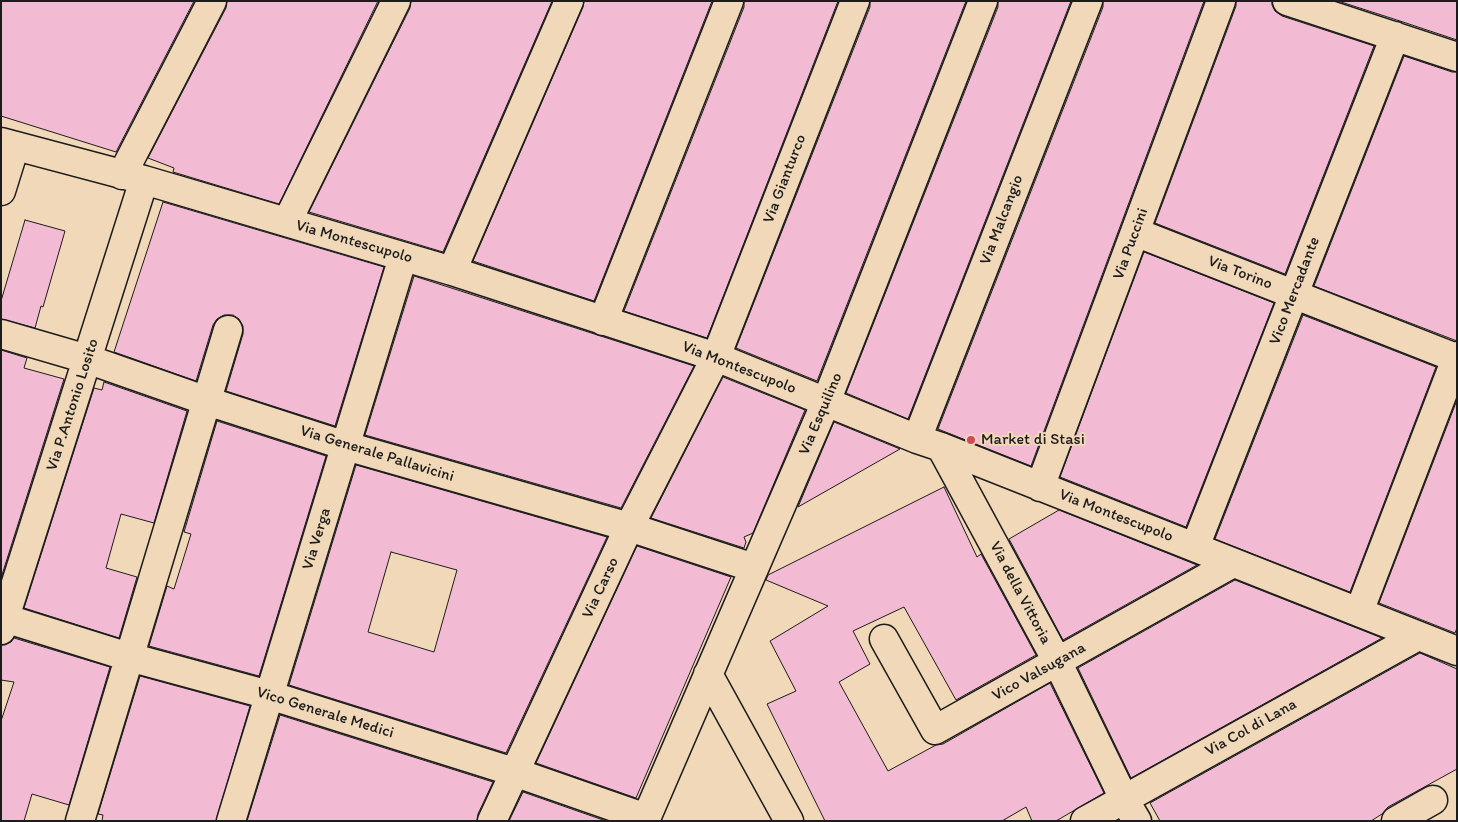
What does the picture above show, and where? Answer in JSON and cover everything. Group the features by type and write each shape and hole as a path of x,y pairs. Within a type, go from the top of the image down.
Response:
{"street":[{"name":"Via P.Antonio Losito","path":"2,621 88,359 133,177 212,1"},
{"path":"287,222 396,1"},
{"path":"452,271 569,1"},
{"path":"604,321 729,1"},
{"name":"Via Gianturco","path":"716,357 855,1"},
{"name":"Via Esquilino","path":"645,819 826,402 983,1"},
{"name":"Via Malcangio","path":"929,443 1088,1"},
{"name":"Via Puccini","path":"1040,486 1221,1"},
{"path":"1287,1 1457,57"},
{"name":"Vico Mercadante","path":"1195,547 1395,36"},
{"name":"Via Montescupolo","path":"8,144 133,177 452,271 716,357 1457,651"},
{"path":"1,191 8,144"},
{"name":"Via Torino","path":"1135,232 1456,357"},
{"name":"Via Verga","path":"231,821 403,257"},
{"path":"80,821 228,330"},
{"name":"Via Generale Pallavicini","path":"1,334 88,359 207,401 346,446 629,527 754,568"},
{"name":"Via Carso","path":"492,821 629,527 716,357"},
{"path":"1359,612 1456,357"},
{"name":"Via della Vittoria","path":"929,443 1057,662 1131,810"},
{"name":"Vico Valsugana","path":"884,639 935,730 1233,563"},
{"name":"Vico Generale Medici","path":"2,621 269,695 514,772 645,819"},
{"name":"Via Col di Lana","path":"1085,821 1131,810 1418,636"},
{"path":"708,674 789,821"},
{"path":"1396,821 1433,800"}],"building":[{"path":"1,1 194,1 116,152 1,116"},
{"path":"227,1 378,1 279,204 173,172 174,168 148,158 226,8"},
{"path":"411,1 552,1 443,252 309,212 410,8"},
{"path":"584,1 712,1 594,301 473,261"},
{"path":"744,1 838,1 707,338 624,311 744,7"},
{"path":"870,1 966,1 817,381 736,348 870,7"},
{"path":"998,1 1071,1 908,419 846,393 998,7"},
{"path":"1103,1 1204,1 1031,466 938,429 1103,7"},
{"path":"1236,1 1272,1 1275,11 1282,16 1374,46 1285,274 1155,223 1236,6"},
{"path":"1338,1 1457,1 1457,40 1400,21"},
{"path":"1404,56 1457,72 1457,341 1314,286"},
{"path":"163,202 384,267 335,426 226,391 243,334 243,326 239,319 233,315 224,315 217,319 213,325 196,381 114,352"},
{"path":"25,220 65,231 35,328 1,319 1,301"},
{"path":"1144,252 1274,303 1186,527 1060,477"},
{"path":"414,276 694,366 621,508 365,435"},
{"path":"1303,315 1436,367 1350,592 1215,539"},
{"path":"1,350 27,358 24,368 64,379 1,578"},
{"path":"723,377 805,410 753,533 744,537 746,542 744,548 651,518"},
{"path":"104,382 187,411 154,523 121,514 106,568 137,577 119,638 24,608 94,388 102,390"},
{"path":"1457,400 1457,628 1455,633 1379,603"},
{"path":"217,421 326,456 259,676 149,646 167,586 174,589 191,534 184,532"},
{"path":"834,422 900,449 798,507"},
{"path":"356,465 607,537 506,753 289,685","holes":["391,552 457,570 434,652 368,632"]},
{"path":"944,487 977,557 981,554 1036,655 956,700 904,607 853,631 870,664 839,682 888,771 936,745 943,744 1050,683 1104,793 1056,821 1032,821 1026,807 1002,821 825,821 767,704 796,691 770,641 828,606 766,580 768,575"},
{"path":"1059,510 1197,565 1063,640 1009,539"},
{"path":"637,546 731,577 636,798 536,763"},
{"path":"1235,580 1382,638 1131,778 1078,668"},
{"path":"14,638 110,667 69,805 32,794 24,821 1,821 1,721 14,682 1,680 1,645 11,642"},
{"path":"1420,653 1457,669 1457,769 1388,807 1382,814 1371,821 1160,821 1150,803"},
{"path":"140,676 250,706 216,821 102,821 103,815 98,814"},
{"path":"280,715 493,782 478,814 477,821 247,821"},
{"path":"523,792 606,821 509,821"}],"place":[{"name":"Market di Stasi","path":"971,440"}]}
